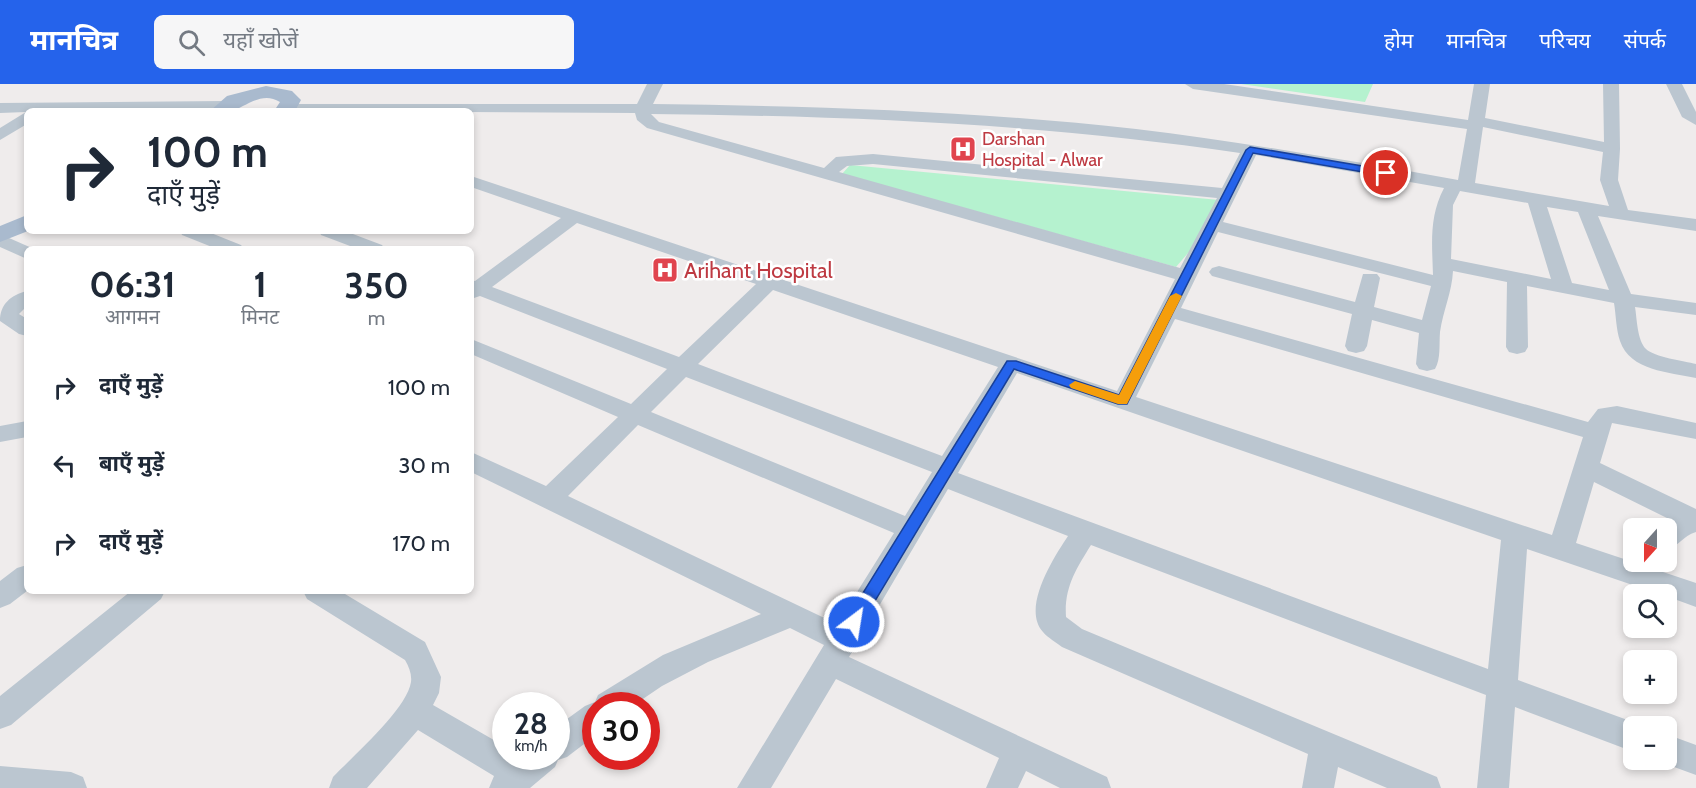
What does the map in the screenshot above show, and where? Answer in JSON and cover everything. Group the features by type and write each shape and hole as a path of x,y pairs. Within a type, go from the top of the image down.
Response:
{"main road":[{"path":"222,108 245,96 287,97"},
{"path":"0,223 24,211"},
{"path":"0,238 24,224"}],"street":[{"path":"655,84 643,108 643,117 646,122 660,128 1186,276"},
{"path":"1193,84 1476,123 1612,149"},
{"path":"1427,364 1430,328 1442,273 1440,249 1444,205 1460,186 1476,123 1482,84"},
{"path":"1611,84 1612,149 1609,180 1620,213"},
{"path":"1674,84 1688,114 1696,120"},
{"path":"287,97 847,112 955,117 1135,134 1250,150 1691,225 1696,242"},
{"path":"0,108 24,111"},
{"path":"0,135 24,119"},
{"path":"1123,401 1250,150"},
{"path":"827,174 842,161 873,159 1227,194"},
{"path":"474,182 1515,534 1561,549 1623,563"},
{"path":"1535,198 1564,288"},
{"path":"1585,207 1623,299 1631,340 1637,353 1647,359 1696,371"},
{"path":"474,288 574,217"},
{"path":"1212,225 1442,273 1517,278 1623,299 1690,309 1696,328"},
{"path":"196,234 226,246"},
{"path":"336,234 367,246"},
{"path":"0,238 24,251"},
{"path":"1219,272 1430,328"},
{"path":"1356,346 1370,278"},
{"path":"1517,278 1517,347"},
{"path":"550,498 768,283"},
{"path":"474,289 682,366 945,472 1085,532 1623,733"},
{"path":"24,299 13,306 7,316 24,327"},
{"path":"1169,311 1597,433"},
{"path":"474,347 910,529"},
{"path":"753,788 1011,364"},
{"path":"1561,549 1600,419 1606,415 1617,414 1696,431"},
{"path":"0,434 24,430"},
{"path":"474,462 792,615 836,651 1018,751 1095,788"},
{"path":"1586,467 1696,521"},
{"path":"1677,527 1696,521"},
{"path":"1085,532 1053,585 1049,601 1052,623 1072,638 1425,788"},
{"path":"1493,788 1515,534"},
{"path":"1661,572 1696,595"},
{"path":"0,596 24,578"},
{"path":"0,715 147,594"},
{"path":"322,594 415,651 425,667 426,684 415,711 345,788"},
{"path":"630,692 664,671 709,648 792,615"},
{"path":"415,711 523,773"},
{"path":"1318,788 1326,744"},
{"path":"1002,788 1018,751"},
{"path":"1677,753 1696,760"},
{"path":"0,782 71,788"}],"green space":[{"path":"1241,84 1373,84 1365,102"},
{"path":"850,165 1219,200 1212,225 1176,267 842,174"}],"slow traffic":[{"path":"1075,385 1123,401 1176,296"}],"place":[{"name":"Darshan Hospital - Alwar","path":"963,149"},
{"name":"Arihant Hospital","path":"665,270"}],"route":[{"path":"854,622 1011,364 1123,401 1250,150 1386,173"}]}
